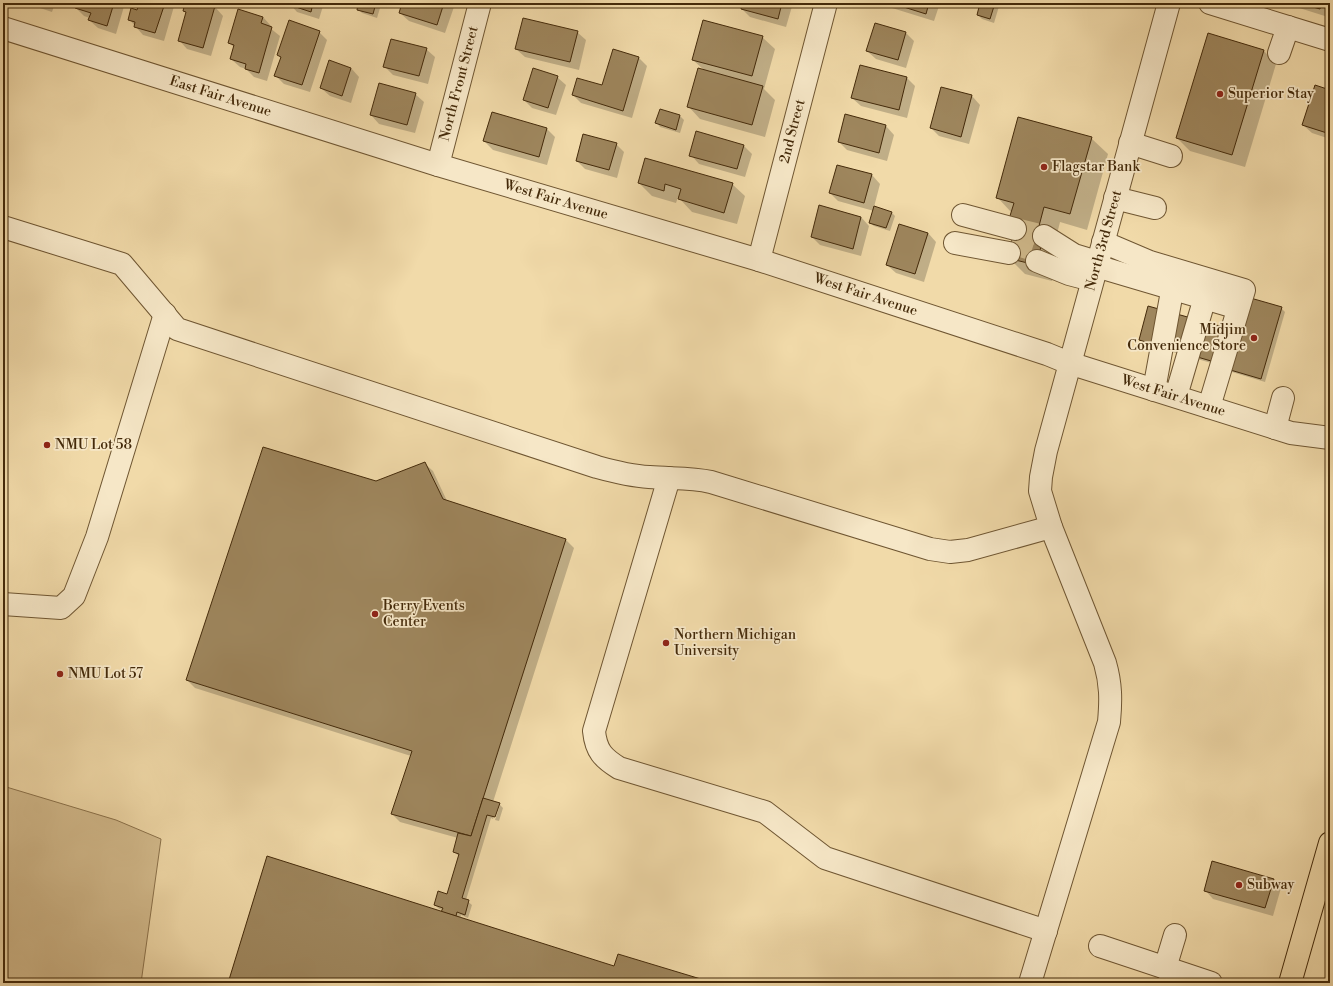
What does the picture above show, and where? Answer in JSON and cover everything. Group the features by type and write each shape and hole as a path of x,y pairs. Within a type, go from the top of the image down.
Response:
{"main road":[{"path":"1290,983 1330,843"}],"street":[{"name":"North Front Street","path":"438,165 480,3"},
{"name":"2nd Street","path":"759,260 826,3"},
{"name":"North 3rd Street","path":"1030,983 1109,722 1111,700 1110,680 1105,663 1051,527 1040,491 1041,476 1069,363 1169,3"},
{"path":"1210,3 1330,40"},
{"path":"1280,53 1288,27"},
{"name":"East Fair Avenue","path":"3,28 438,165"},
{"path":"1130,143 1171,156"},
{"name":"West Fair Avenue","path":"438,165 759,260 1047,354 1069,363 1283,430 1330,438"},
{"path":"1115,198 1155,208"},
{"path":"3,226 122,264 177,329 597,467 628,475 694,478 711,482 930,549 950,552 968,550 1051,527"},
{"path":"1012,241 959,229 1012,241"},
{"path":"1097,262 1069,274 1040,250 1074,255 1097,262 1150,262 1175,279 1208,289 1244,290 1209,407"},
{"path":"1154,390 1175,279"},
{"path":"1176,396 1208,289"},
{"path":"3,604 61,608 74,596 97,538 165,314"},
{"path":"1283,398 1283,430"},
{"name":"West Fair Avenue","path":"1283,430 1330,454"},
{"path":"669,478 594,731 595,743 601,754 619,768 764,812 826,858 1046,931"},
{"path":"1166,968 1175,935"},
{"path":"1100,946 1211,983"}],"shaded area":[{"path":"3,786 116,820 161,839 141,983 3,983"}],"building":[{"path":"76,3 114,3 107,26 88,20 91,13 75,8"},
{"path":"139,3 165,3 155,33 134,27 135,22 128,20 131,8 137,10"},
{"path":"185,3 204,3 215,6 203,48 178,41 186,12 183,11"},
{"path":"313,3 311,12 287,4"},
{"path":"358,3 376,3 373,14 357,10"},
{"path":"402,3 444,3 437,25 399,13"},
{"path":"742,3 782,3 778,19 741,9"},
{"path":"891,3 929,3 926,14"},
{"path":"980,3 995,3 990,19 977,15"},
{"path":"1299,3 1321,3 1320,9"},
{"path":"238,9 263,17 261,23 272,27 259,73 245,69 246,64 230,59 234,45 228,43"},
{"path":"523,18 578,31 570,62 515,49"},
{"path":"289,20 320,31 302,85 274,76 281,57 277,55"},
{"path":"703,20 763,36 752,76 692,60"},
{"path":"875,23 906,32 898,60 866,51"},
{"name":"Superior Stay","path":"1208,33 1264,50 1232,155 1176,138"},
{"path":"391,39 427,48 419,76 383,67"},
{"path":"613,49 639,57 623,111 572,95 577,78 602,85"},
{"path":"329,60 351,68 342,96 320,88"},
{"path":"860,65 907,77 899,110 851,98"},
{"path":"533,68 558,76 548,108 523,100"},
{"path":"698,68 763,86 752,125 687,107"},
{"path":"379,83 416,93 407,125 370,115"},
{"path":"1315,85 1330,90 1330,134 1302,125"},
{"path":"941,87 972,95 961,137 930,128"},
{"path":"660,109 680,115 676,130 655,123"},
{"path":"492,112 547,128 539,157 483,141"},
{"path":"845,114 886,125 879,153 838,142"},
{"name":"Flagstar Bank","path":"1018,117 1092,137 1070,214 1044,207 1039,226 1046,228 1036,265 1007,258 1015,229 1009,219 1014,203 996,198"},
{"path":"696,131 744,145 737,169 689,156"},
{"path":"583,134 617,143 609,170 576,161"},
{"path":"645,158 733,183 724,213 678,199 681,189 665,184 664,191 638,183"},
{"path":"837,165 872,174 864,203 829,193"},
{"path":"819,205 861,217 853,249 811,237"},
{"path":"874,206 892,212 886,228 869,223"},
{"path":"899,224 928,233 915,274 886,265"},
{"name":"Midjim Convenience Store","path":"1247,297 1282,307 1261,379 1227,369"},
{"path":"1148,306 1227,328 1218,363 1139,340"},
{"name":"Berry Events Center","path":"263,447 376,481 425,462 443,499 566,539 471,836 391,814 412,751 186,680"},
{"path":"483,798 500,803 495,817 487,815 462,898 469,900 465,915 457,912 456,916 441,912 443,908 434,905 438,891 447,894 459,854 453,852 458,833 471,836"},
{"path":"267,856 614,966 618,954 714,983 228,983"},
{"name":"Subway","path":"1212,861 1274,879 1265,908 1204,891"}],"tunnel":[{"path":"1015,229 1044,236"},
{"path":"1011,243 1040,252"}],"place":[{"name":"Superior Stay","path":"1220,94"},
{"name":"Flagstar Bank","path":"1044,167"},
{"name":"Midjim Convenience Store","path":"1254,338"},
{"name":"NMU Lot 58","path":"47,445"},
{"name":"Berry Events Center","path":"375,614"},
{"name":"Northern Michigan University","path":"666,643"},
{"name":"NMU Lot 57","path":"60,674"},
{"name":"Subway","path":"1239,885"}]}
